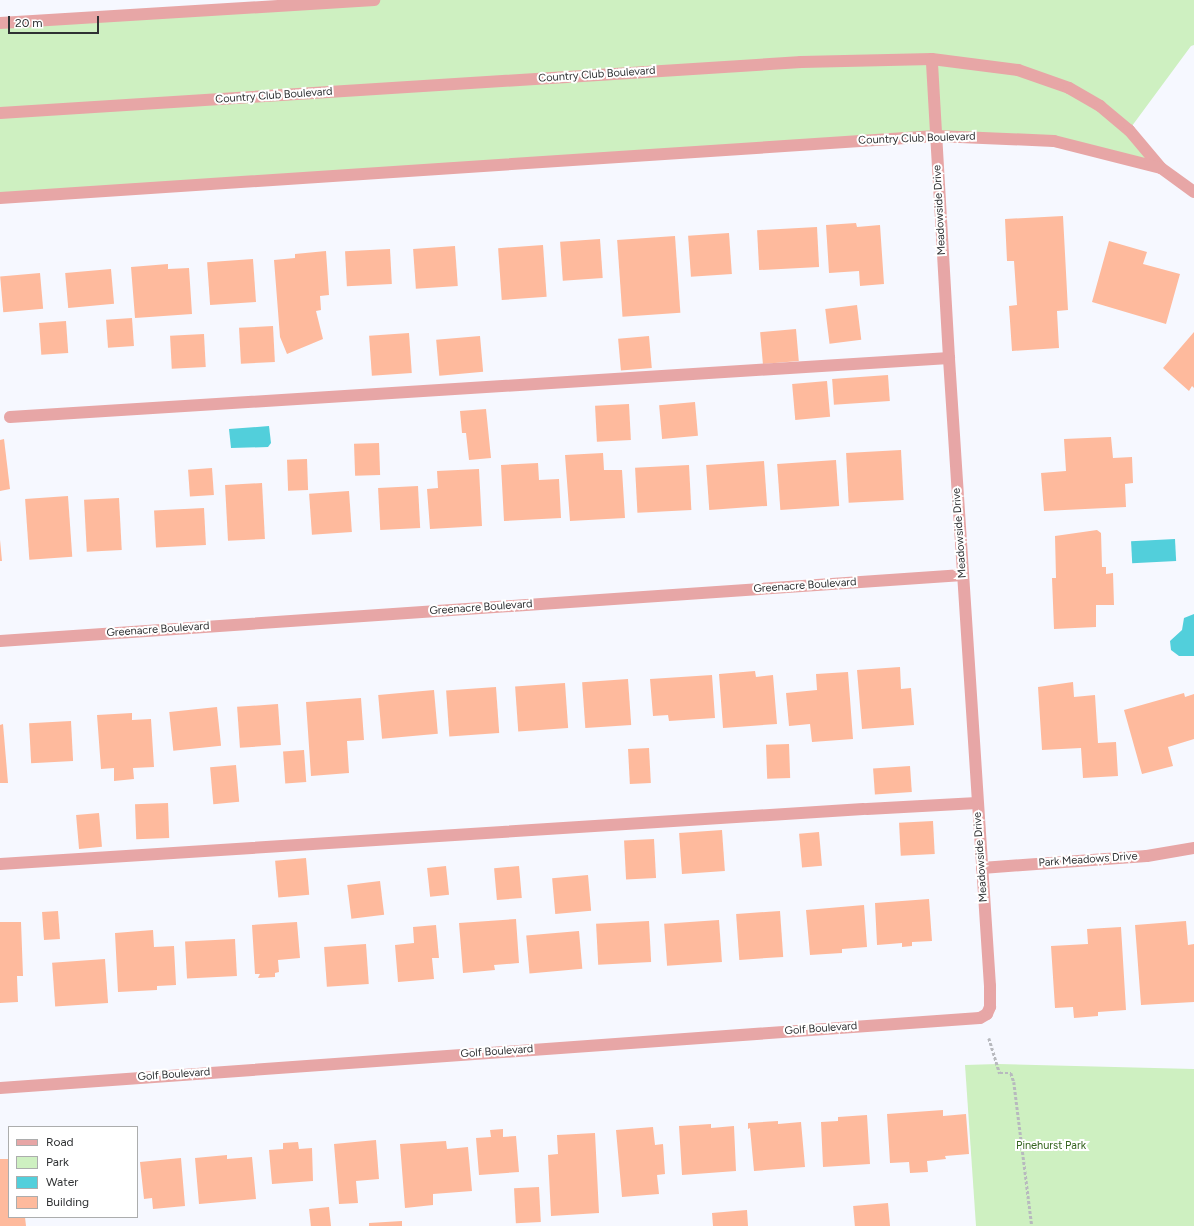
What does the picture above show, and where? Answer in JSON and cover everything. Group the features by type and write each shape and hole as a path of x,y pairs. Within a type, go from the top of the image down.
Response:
{"street":[{"path":"0,23 374,0"},
{"name":"Country Club Boulevard","path":"0,113 801,62 932,59 1018,70 1069,88 1100,106 1129,130 1160,168 1194,192"},
{"name":"Meadowside Drive","path":"932,59 949,358 990,1007 987,1014 980,1018"},
{"name":"Country Club Boulevard","path":"0,198 936,136 1054,141 1160,168"},
{"path":"10,417 949,358"},
{"name":"Greenacre Boulevard","path":"0,641 963,575"},
{"path":"0,864 977,803"},
{"name":"Park Meadows Drive","path":"982,868 1147,856 1194,848"},
{"name":"Golf Boulevard","path":"0,1088 980,1018"}],"path":[{"path":"980,1018 988,1034 1000,1073 1011,1073 1014,1082 1032,1226"}],"green space":[{"path":"374,0 1194,0 1194,45 1191,46 1129,130 1161,168 1116,157 987,136 0,198 0,23"},
{"name":"Pinehurst Park","path":"998,1064 1194,1069 1194,1226 976,1226 965,1065"}],"water":[{"path":"269,426 271,443 268,447 231,448 229,429"},
{"path":"1175,539 1176,561 1132,563 1131,541"},
{"path":"1194,614 1194,656 1179,656 1171,650 1170,641 1182,630 1184,618"}],"building":[{"path":"1063,216 1068,310 1057,311 1059,348 1012,351 1009,306 1017,305 1014,261 1007,261 1005,219"},
{"path":"856,223 857,227 880,225 884,284 860,286 859,271 829,273 826,225"},
{"path":"817,227 819,267 759,270 757,230"},
{"path":"729,233 732,274 691,277 688,236"},
{"path":"675,236 680,313 623,317 617,240"},
{"path":"600,239 603,278 563,281 560,242"},
{"path":"1109,241 1147,252 1143,264 1180,274 1166,324 1092,302"},
{"path":"543,245 547,297 502,300 498,248"},
{"path":"455,246 458,286 416,289 413,249"},
{"path":"390,249 392,284 347,286 345,251"},
{"path":"326,251 329,295 320,296 321,310 316,311 323,339 287,354 280,337 274,260 295,258 295,254"},
{"path":"253,259 256,302 210,305 207,262"},
{"path":"168,264 168,269 189,268 192,314 135,318 131,267"},
{"path":"111,269 114,304 68,308 65,273"},
{"path":"40,273 43,309 3,312 0,276"},
{"path":"857,305 861,340 830,344 825,309"},
{"path":"132,318 134,346 108,348 106,320"},
{"path":"66,321 68,353 41,355 39,323"},
{"path":"273,326 275,362 241,364 239,328"},
{"path":"796,329 799,361 763,364 760,332"},
{"path":"1194,332 1194,388 1192,386 1189,391 1163,368"},
{"path":"409,333 412,373 372,376 369,336"},
{"path":"204,334 206,367 172,369 170,336"},
{"path":"480,336 483,372 439,376 436,340"},
{"path":"649,336 652,368 621,371 618,339"},
{"path":"888,375 890,401 834,405 832,379"},
{"path":"827,381 830,417 795,420 792,384"},
{"path":"695,402 698,436 662,439 659,405"},
{"path":"629,404 631,440 597,442 595,406"},
{"path":"486,409 491,458 469,460 466,433 462,433 460,411"},
{"path":"1111,437 1113,458 1132,457 1133,483 1125,484 1126,507 1044,511 1041,473 1066,471 1064,439"},
{"path":"4,439 10,489 0,491 0,440"},
{"path":"379,443 380,475 355,476 354,444"},
{"path":"901,450 904,500 849,503 846,453"},
{"path":"603,453 604,470 622,470 625,518 570,521 565,455"},
{"path":"307,459 308,490 288,491 287,460"},
{"path":"836,460 839,506 780,510 777,464"},
{"path":"764,461 767,506 709,510 706,465"},
{"path":"538,463 539,480 559,479 561,518 504,521 501,465"},
{"path":"689,465 691,510 637,513 635,468"},
{"path":"212,468 214,495 190,497 188,470"},
{"path":"479,469 482,526 430,529 427,489 438,488 437,471"},
{"path":"262,483 265,539 228,541 225,485"},
{"path":"418,486 420,528 380,530 378,488"},
{"path":"349,491 352,532 312,535 309,494"},
{"path":"68,496 72,557 29,560 25,499"},
{"path":"119,498 122,550 87,552 84,500"},
{"path":"204,508 206,545 156,548 154,511"},
{"path":"1097,530 1101,533 1102,567 1106,567 1106,574 1113,573 1114,605 1096,605 1096,627 1054,629 1052,578 1056,578 1055,536"},
{"path":"0,540 2,561 0,561"},
{"path":"900,667 901,689 911,688 914,725 862,729 857,670"},
{"path":"755,671 756,677 773,675 777,724 723,728 719,674"},
{"path":"848,672 853,739 812,742 810,724 789,726 786,693 817,690 816,674"},
{"path":"712,675 715,718 669,721 668,715 653,716 650,679"},
{"path":"628,679 631,725 585,728 582,682"},
{"path":"1073,682 1074,697 1095,695 1098,743 1116,742 1118,776 1083,778 1081,748 1042,750 1038,687"},
{"path":"565,683 568,728 518,731 515,686"},
{"path":"496,687 499,733 449,736 446,690"},
{"path":"434,690 438,734 382,739 378,695"},
{"path":"1184,693 1185,697 1194,694 1194,739 1168,747 1173,766 1142,774 1124,710"},
{"path":"361,698 364,740 347,741 349,773 311,776 306,702"},
{"path":"278,704 281,745 240,748 237,707"},
{"path":"217,707 221,746 173,751 169,712"},
{"path":"132,713 132,720 151,719 154,767 133,768 134,779 114,781 114,768 101,769 97,715"},
{"path":"71,721 73,761 31,763 29,723"},
{"path":"3,724 8,783 0,783 0,725"},
{"path":"789,744 790,778 767,779 766,745"},
{"path":"649,748 651,783 630,784 628,749"},
{"path":"304,750 306,782 285,783 283,751"},
{"path":"236,765 239,802 213,804 210,767"},
{"path":"910,766 912,792 875,795 873,769"},
{"path":"168,803 169,838 136,839 135,804"},
{"path":"99,813 102,847 79,849 76,815"},
{"path":"933,821 935,854 901,856 899,823"},
{"path":"722,830 725,871 682,874 679,833"},
{"path":"819,832 822,866 802,868 799,834"},
{"path":"654,839 656,878 626,880 624,841"},
{"path":"306,858 309,895 278,898 275,861"},
{"path":"446,866 449,895 430,897 427,868"},
{"path":"519,866 522,898 497,900 494,868"},
{"path":"588,875 591,911 555,914 552,878"},
{"path":"380,881 384,915 351,919 347,885"},
{"path":"929,899 932,941 912,942 912,946 902,947 902,943 877,945 875,903"},
{"path":"864,905 867,947 842,949 842,953 810,955 806,910"},
{"path":"58,911 60,939 44,940 42,912"},
{"path":"780,911 783,957 739,960 736,914"},
{"path":"516,919 519,963 494,965 495,970 463,973 459,923"},
{"path":"719,920 722,962 667,966 664,924"},
{"path":"649,921 651,962 598,965 596,924"},
{"path":"1186,921 1188,945 1194,944 1194,1002 1141,1005 1135,925"},
{"path":"0,922 21,922 23,976 17,976 18,1002 0,1003"},
{"path":"297,922 300,958 278,960 279,972 275,973 275,977 258,978 260,974 255,974 252,925"},
{"path":"436,925 439,958 432,958 434,979 398,982 395,945 414,943 413,927"},
{"path":"1121,927 1126,1010 1098,1012 1098,1016 1074,1018 1073,1007 1055,1008 1051,946 1088,944 1087,929"},
{"path":"153,930 154,947 174,946 176,985 157,986 157,990 118,992 115,933"},
{"path":"579,931 582,969 530,973 526,936"},
{"path":"235,939 237,976 187,979 185,942"},
{"path":"366,944 369,984 327,987 324,947"},
{"path":"105,959 108,1003 55,1007 52,963"},
{"path":"943,1110 943,1116 966,1114 969,1154 945,1156 946,1159 927,1161 928,1172 910,1173 909,1162 890,1163 887,1114"},
{"path":"867,1115 870,1164 823,1167 821,1122 838,1121 838,1117"},
{"path":"778,1121 778,1124 801,1122 805,1167 754,1171 750,1128 748,1129 748,1123"},
{"path":"711,1124 711,1128 734,1126 736,1171 682,1175 679,1126"},
{"path":"653,1127 655,1145 663,1144 665,1174 657,1175 659,1194 622,1197 616,1130"},
{"path":"503,1129 503,1137 516,1136 519,1172 479,1175 476,1138 491,1137 490,1130"},
{"path":"595,1133 599,1213 551,1216 548,1155 558,1154 557,1135"},
{"path":"376,1140 379,1179 356,1181 358,1203 339,1204 334,1144"},
{"path":"446,1141 447,1149 468,1147 472,1191 433,1194 433,1205 405,1208 400,1144"},
{"path":"298,1142 299,1149 312,1148 313,1181 272,1184 269,1150 283,1149 283,1143"},
{"path":"227,1155 227,1159 252,1157 256,1199 199,1204 195,1158"},
{"path":"181,1158 185,1206 153,1209 152,1198 144,1199 140,1162"},
{"path":"0,1159 8,1159 8,1218 25,1218 26,1226 0,1226"},
{"path":"539,1187 541,1222 516,1223 514,1188"},
{"path":"888,1203 890,1226 855,1226 853,1206"},
{"path":"329,1207 331,1226 311,1226 309,1209"},
{"path":"747,1210 748,1226 713,1226 712,1213"},
{"path":"402,1221 402,1226 369,1226 369,1223"}]}
